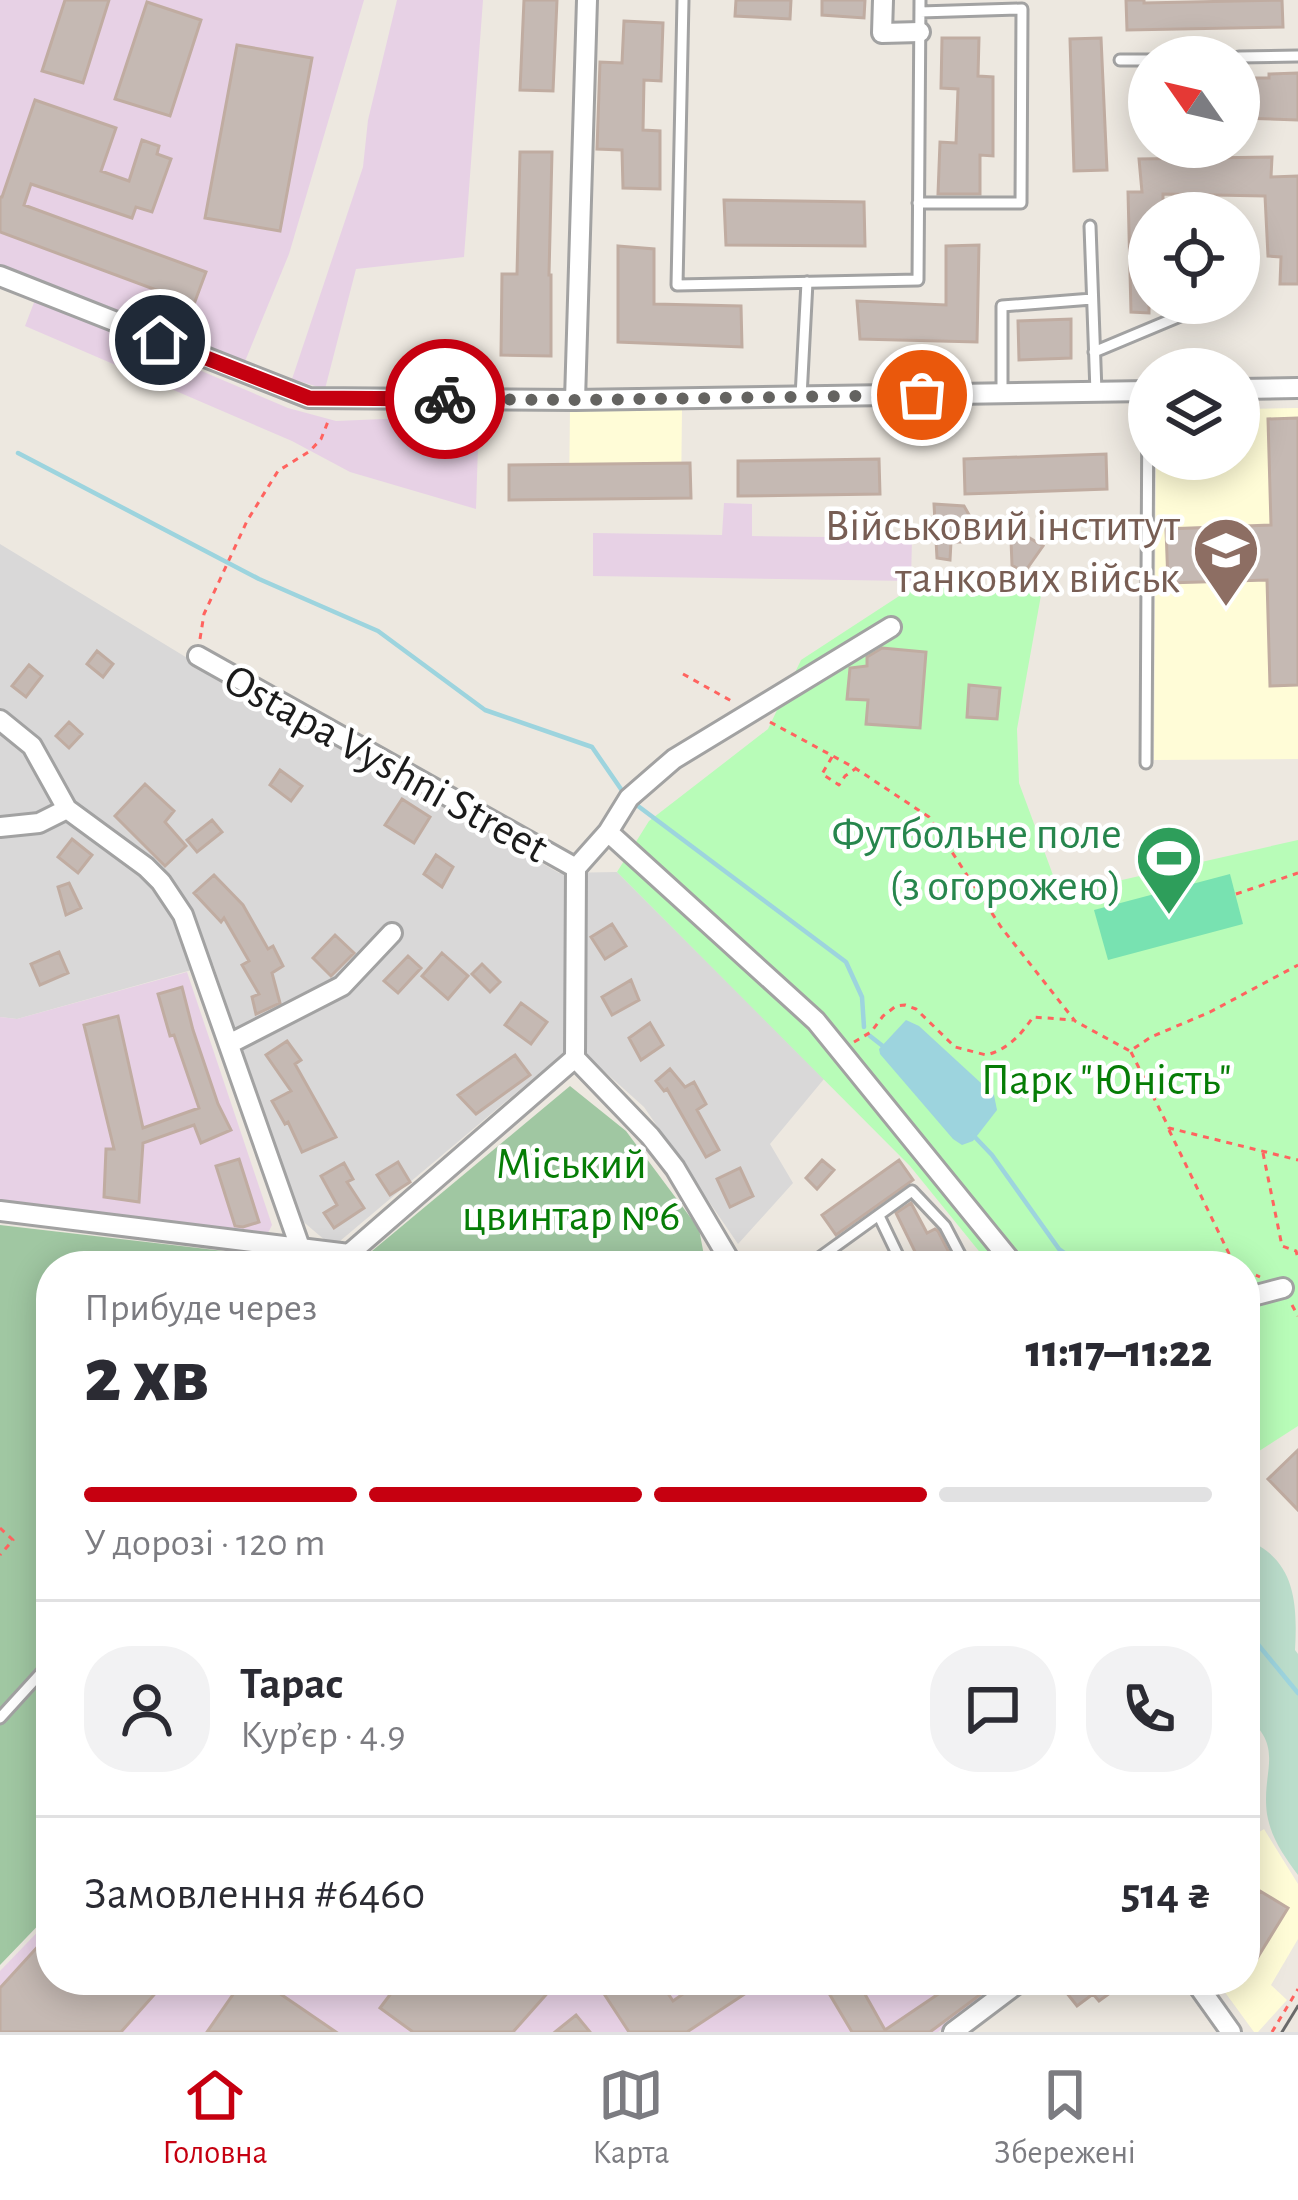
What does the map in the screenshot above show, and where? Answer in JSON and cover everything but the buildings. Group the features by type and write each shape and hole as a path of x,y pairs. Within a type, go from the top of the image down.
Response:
{"street":[{"path":"575,400 587,0"},
{"path":"883,0 883,33 920,14"},
{"path":"0,276 309,398 575,400 1128,391"},
{"path":"1260,389 1298,388"},
{"path":"724,1251 676,1168 575,1058 576,868 608,832 629,798 674,759 891,627"},
{"name":"Ostapa Vyshni Street","path":"198,656 576,868"},
{"path":"0,720 32,746 67,809 146,867 183,915 301,1250"},
{"path":"0,827 39,823 67,809"},
{"path":"608,832 816,1021 1003,1251"},
{"path":"230,1044 343,986 392,933"},
{"path":"352,1251 575,1058"},
{"path":"0,1211 313,1251"},
{"path":"1260,1294 1283,1288"},
{"path":"953,2032 1002,1995"},
{"path":"1205,1995 1231,2032"}],"lane":[{"path":"683,0 677,285 918,280 918,203 920,14 1022,9 1021,203 918,203"},
{"path":"1260,57 1298,56"},
{"path":"1120,60 1128,60"},
{"path":"1090,226 1096,392"},
{"path":"802,397 807,282"},
{"path":"1002,393 1002,305 1092,299"},
{"path":"1094,352 1161,324"},
{"path":"1146,763 1148,480"},
{"path":"829,1251 912,1191 945,1226 958,1251"},
{"path":"879,1216 896,1251"},
{"path":"0,1718 36,1678"}],"path":[{"path":"198,656 204,614 247,521 278,471 310,451 329,419"},
{"path":"683,674 833,755 929,817 1001,927 1075,1021"},
{"path":"833,755 822,774 839,785 855,768"},
{"path":"1236,894 1298,874"},
{"path":"1130,1051 1298,965"},
{"path":"843,1054 883,1016 905,1004 955,1046 986,1055 1014,1041 1033,1017 1075,1021 1130,1051 1228,1251"},
{"path":"1168,1128 1298,1160"},
{"path":"1263,1151 1282,1246 1296,1251 1298,1258"},
{"path":"0,1528 13,1540 0,1555"},
{"path":"1272,2032 1298,1990"}],"shaded area":[{"path":"0,0 364,0 289,254 241,371 0,276"},
{"path":"397,0 483,0 464,257 356,269 325,389 292,379 363,167 368,120"},
{"path":"35,300 288,408 336,421 479,415 476,509 350,472 292,441 25,326"},
{"path":"570,408 682,409 681,498 569,499"},
{"name":"Військовий інститут танкових військ","path":"1298,408 1298,759 1154,760 1156,480 1260,480 1260,409"},
{"path":"724,503 752,504 752,536 912,538 911,581 593,576 593,533 722,535"},
{"path":"0,544 559,873 617,872 824,1079 770,1144 793,1183 738,1244 644,1107 585,1054 560,1056 340,1241 326,1241 300,1219 213,964 17,1019 0,1017"},
{"path":"187,972 272,1225 265,1239 0,1200 0,1017 17,1019"},
{"path":"1264,1829 1298,1884 1298,1939 1271,1985 1287,2000 1254,2032 1227,1995 1260,1995 1260,1832"},
{"path":"36,1934 36,1995 986,1995 938,2032 0,2032 0,1971"}],"green space":[{"name":"Парк \"Юність\"","path":"1043,584 1017,729 1019,783 1060,894 1298,840 1298,1426 1260,1450 1260,1251 979,1251 910,1166 617,872 649,821 768,729 801,660 913,587"},
{"name":"Футбольне поле (з огорожею)","path":"1230,874 1243,924 1108,960 1094,910"},
{"name":"Міський цвинтар №6","path":"570,1086 626,1131 699,1229 703,1251 372,1251"},
{"path":"0,1225 224,1251 36,1251 36,1928 0,1965"},
{"path":"1260,1546 1283,1569 1295,1614 1298,1875 1269,1823 1265,1738 1260,1731"}],"water":[{"path":"906,1020 919,1026 994,1095 997,1110 973,1141 962,1145 953,1139 880,1054 879,1049"}],"waterway":[{"path":"18,453 259,579 378,631 485,710 592,747 623,792"},
{"path":"634,803 846,962 862,997 864,1027"},
{"path":"870,1036 884,1047"},
{"path":"973,1135 1062,1251"},
{"path":"1260,1647 1298,1693"}],"tram line":[{"path":"1282,2032 1298,2006"}],"way so far":[{"path":"445,399 922,395"}],"place":[{"name":"Військовий інститут танкових військ","path":"1226,609"},
{"name":"Футбольне поле (з огорожею)","path":"1169,917"}],"route":[{"path":"160,340 309,398 445,399"}]}
